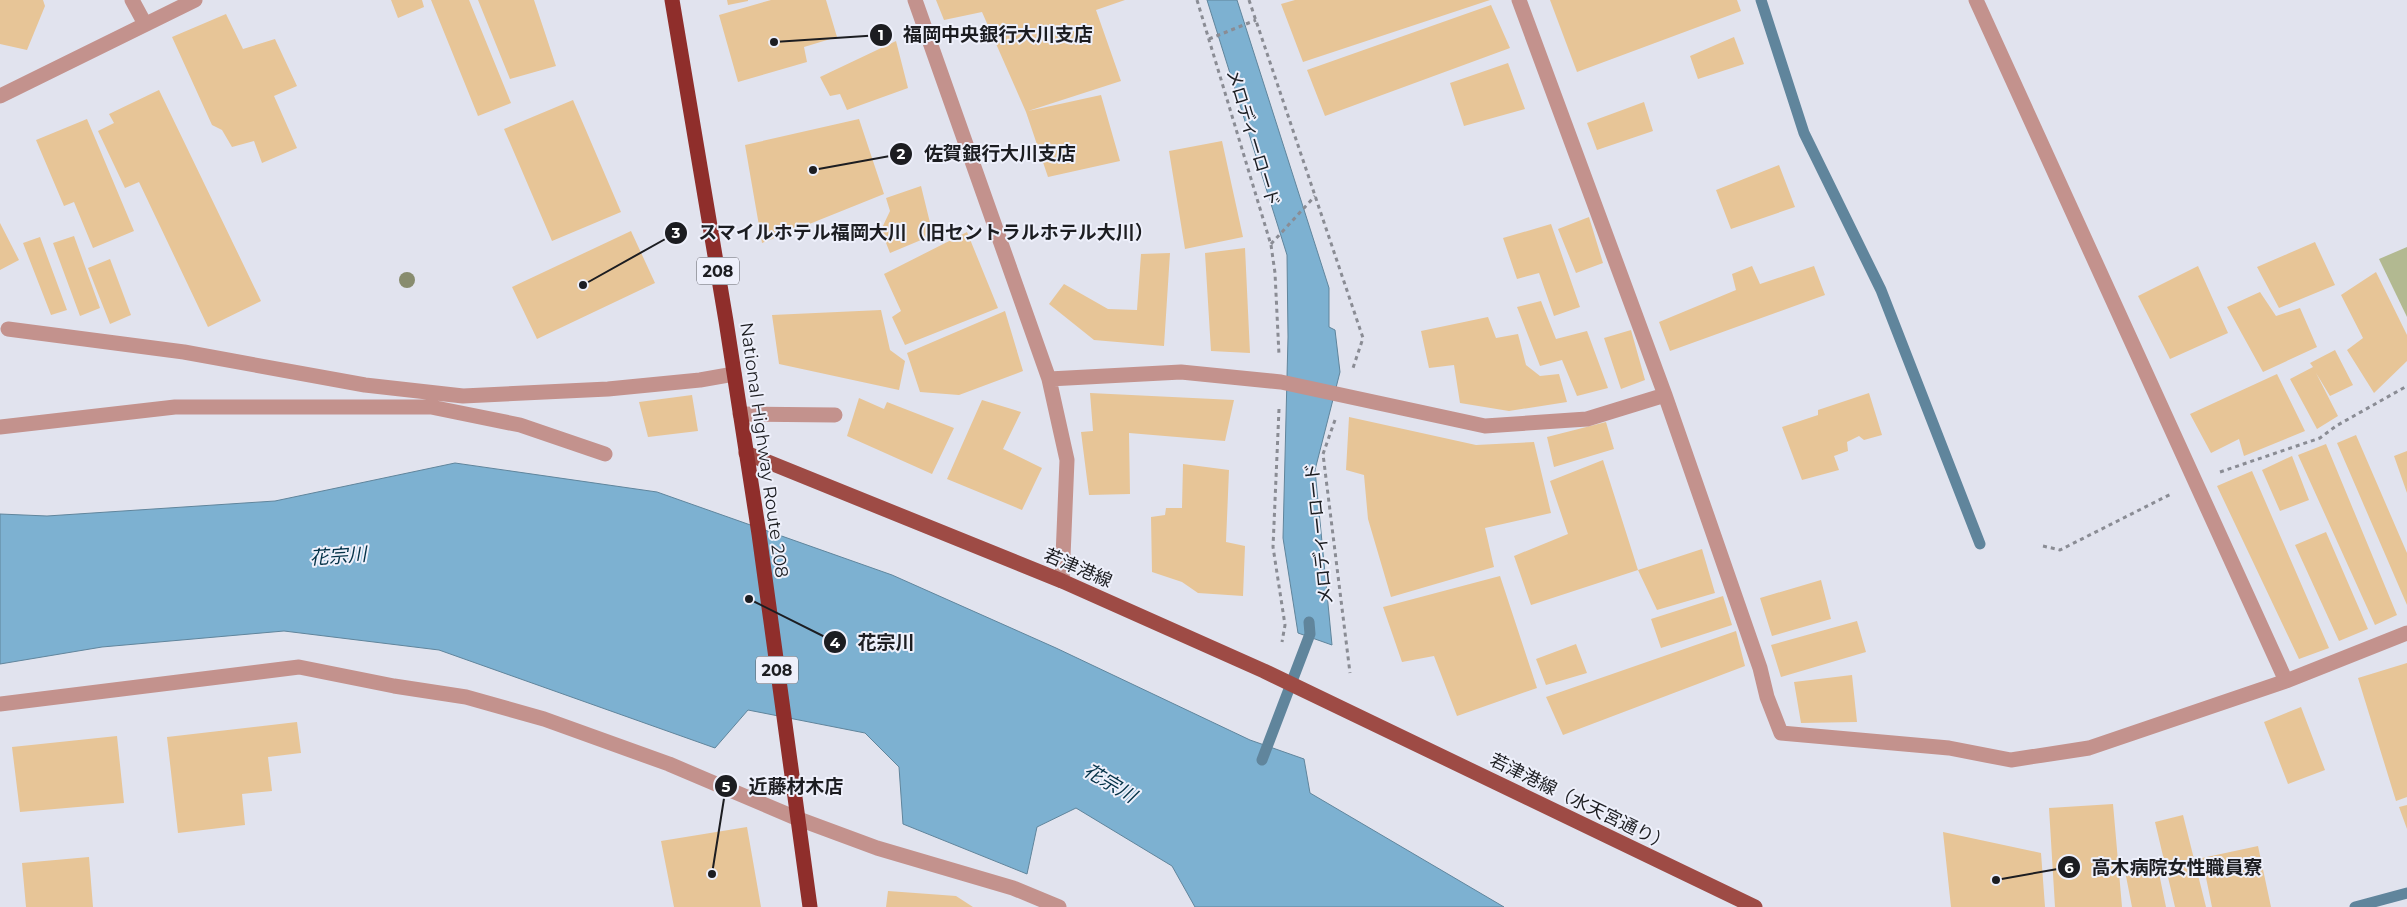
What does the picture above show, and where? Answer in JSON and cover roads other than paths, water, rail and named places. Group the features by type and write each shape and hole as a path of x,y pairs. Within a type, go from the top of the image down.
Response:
{"highway":[{"name":"National Highway Route 208","path":"672,0 760,543 796,818 810,907"}],"main road":[{"name":"若津港線","path":"746,454 1062,581 1264,671 1389,731"},
{"name":"若津港線（水天宮通り）","path":"1389,731 1756,907"}],"street":[{"path":"132,0 145,24"},
{"path":"0,96 195,0"},
{"path":"915,0 1049,379 1067,460 1062,581"},
{"path":"1519,0 1665,395 1760,668 1766,697 1780,733 1949,748 2011,760 2088,748 2286,680 2407,633"},
{"path":"1976,0 2286,680"},
{"path":"8,329 184,352 365,385 462,396 608,389 700,380 734,374"},
{"path":"1049,379 1181,372 1282,382 1485,426 1587,419 1665,395"},
{"path":"431,407 462,396"},
{"path":"0,427 175,407 431,407 520,425 605,454"},
{"path":"740,414 835,415"},
{"path":"0,704 299,667 394,686 466,697 544,719 669,764 796,818 876,848 1013,888 1042,904 1059,907"}],"water":[{"path":"1207,0 1237,0 1329,288 1329,327 1335,330 1340,372 1315,470 1332,645 1298,633 1283,538 1288,337 1287,255"},
{"path":"455,463 657,492 892,575 1056,648 1250,740 1304,759 1310,793 1504,907 1195,907 1172,866 1076,808 1037,827 1027,874 903,824 899,767 865,733 748,710 715,748 439,650 284,631 102,647 0,664 0,514 47,516 275,501"}],"waterway":[{"path":"1761,0 1804,133 1881,290 1980,544"},
{"path":"1262,760 1310,634 1309,622"},
{"path":"2355,907 2407,893"}],"place":[{"name":"福岡中央銀行大川支店","path":"774,42"},
{"name":"佐賀銀行大川支店","path":"813,170"},
{"name":"スマイルホテル福岡大川（旧セントラルホテル大川）","path":"583,285"},
{"name":"花宗川","path":"749,599"},
{"name":"近藤材木店","path":"712,874"},
{"name":"高木病院女性職員寮","path":"1996,880"}]}
